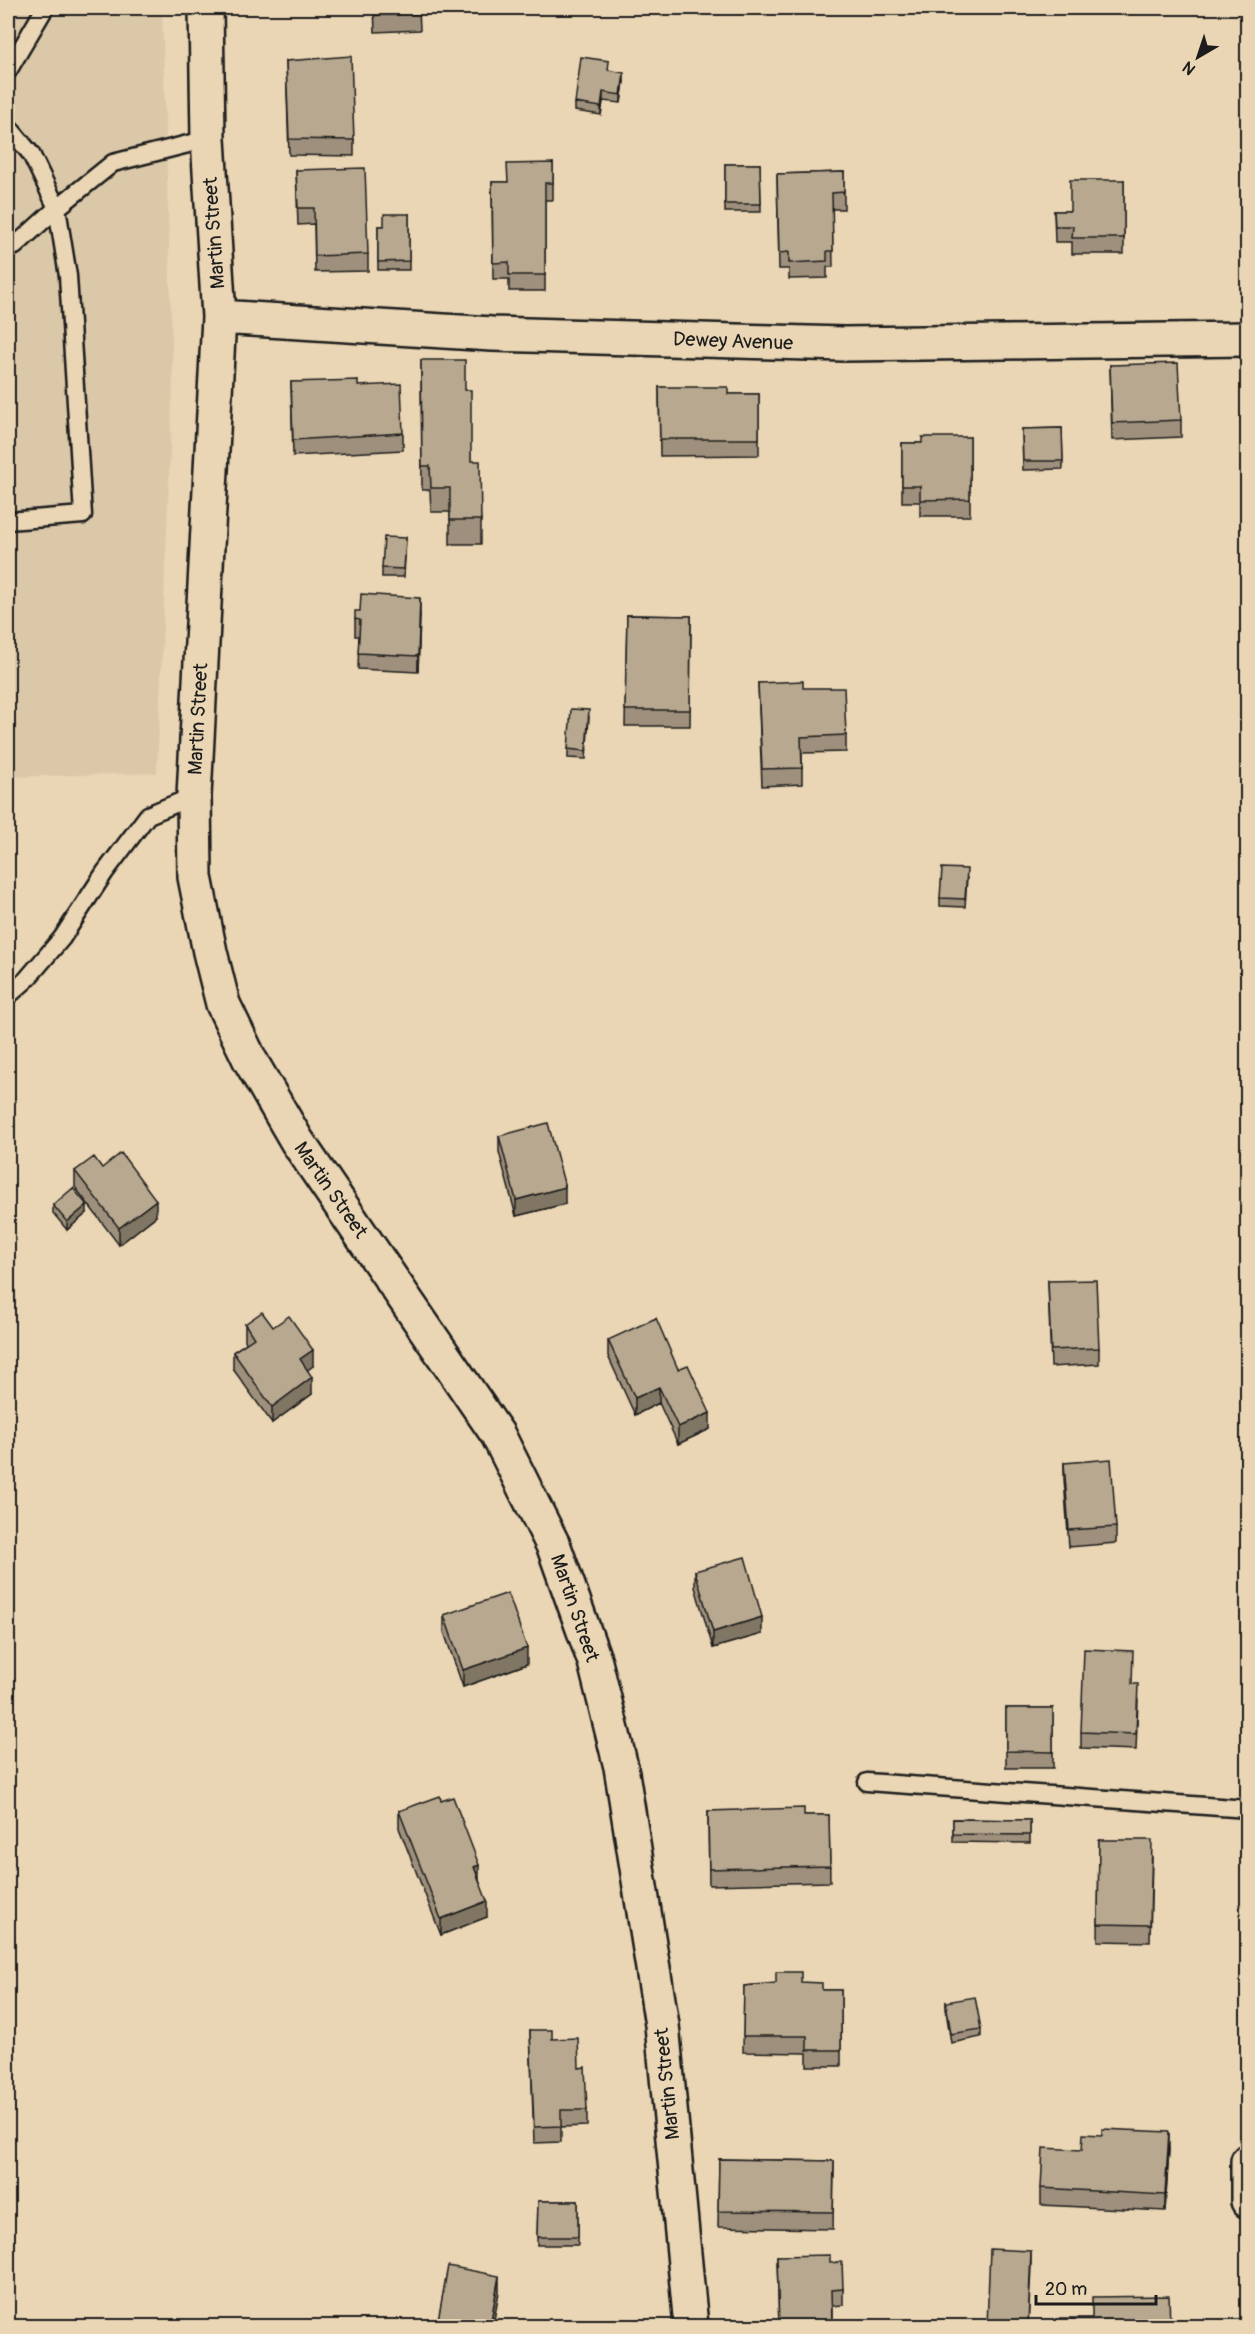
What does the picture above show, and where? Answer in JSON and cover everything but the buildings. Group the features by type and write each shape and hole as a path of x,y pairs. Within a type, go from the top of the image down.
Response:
{"street":[{"name":"Martin Street","path":"206,8 208,140 219,317 194,796 195,876 223,1004 250,1060 297,1141 498,1435 554,1547 595,1662 621,1767 658,2001 691,2326"},
{"name":"Dewey Avenue","path":"219,317 492,334 844,344 1248,339"},
{"path":"1248,2161 1248,2200"}],"lane":[{"path":"8,71 45,8"},
{"path":"8,126 31,154 57,208 68,276 83,515 8,521"},
{"path":"8,249 15,246 57,208 113,163 208,140"},
{"path":"8,996 26,980 62,938 105,872 148,815 194,796"},
{"path":"867,1782 1248,1809"}],"shaded area":[{"path":"8,8 162,8 173,382 157,773 8,777"}]}
